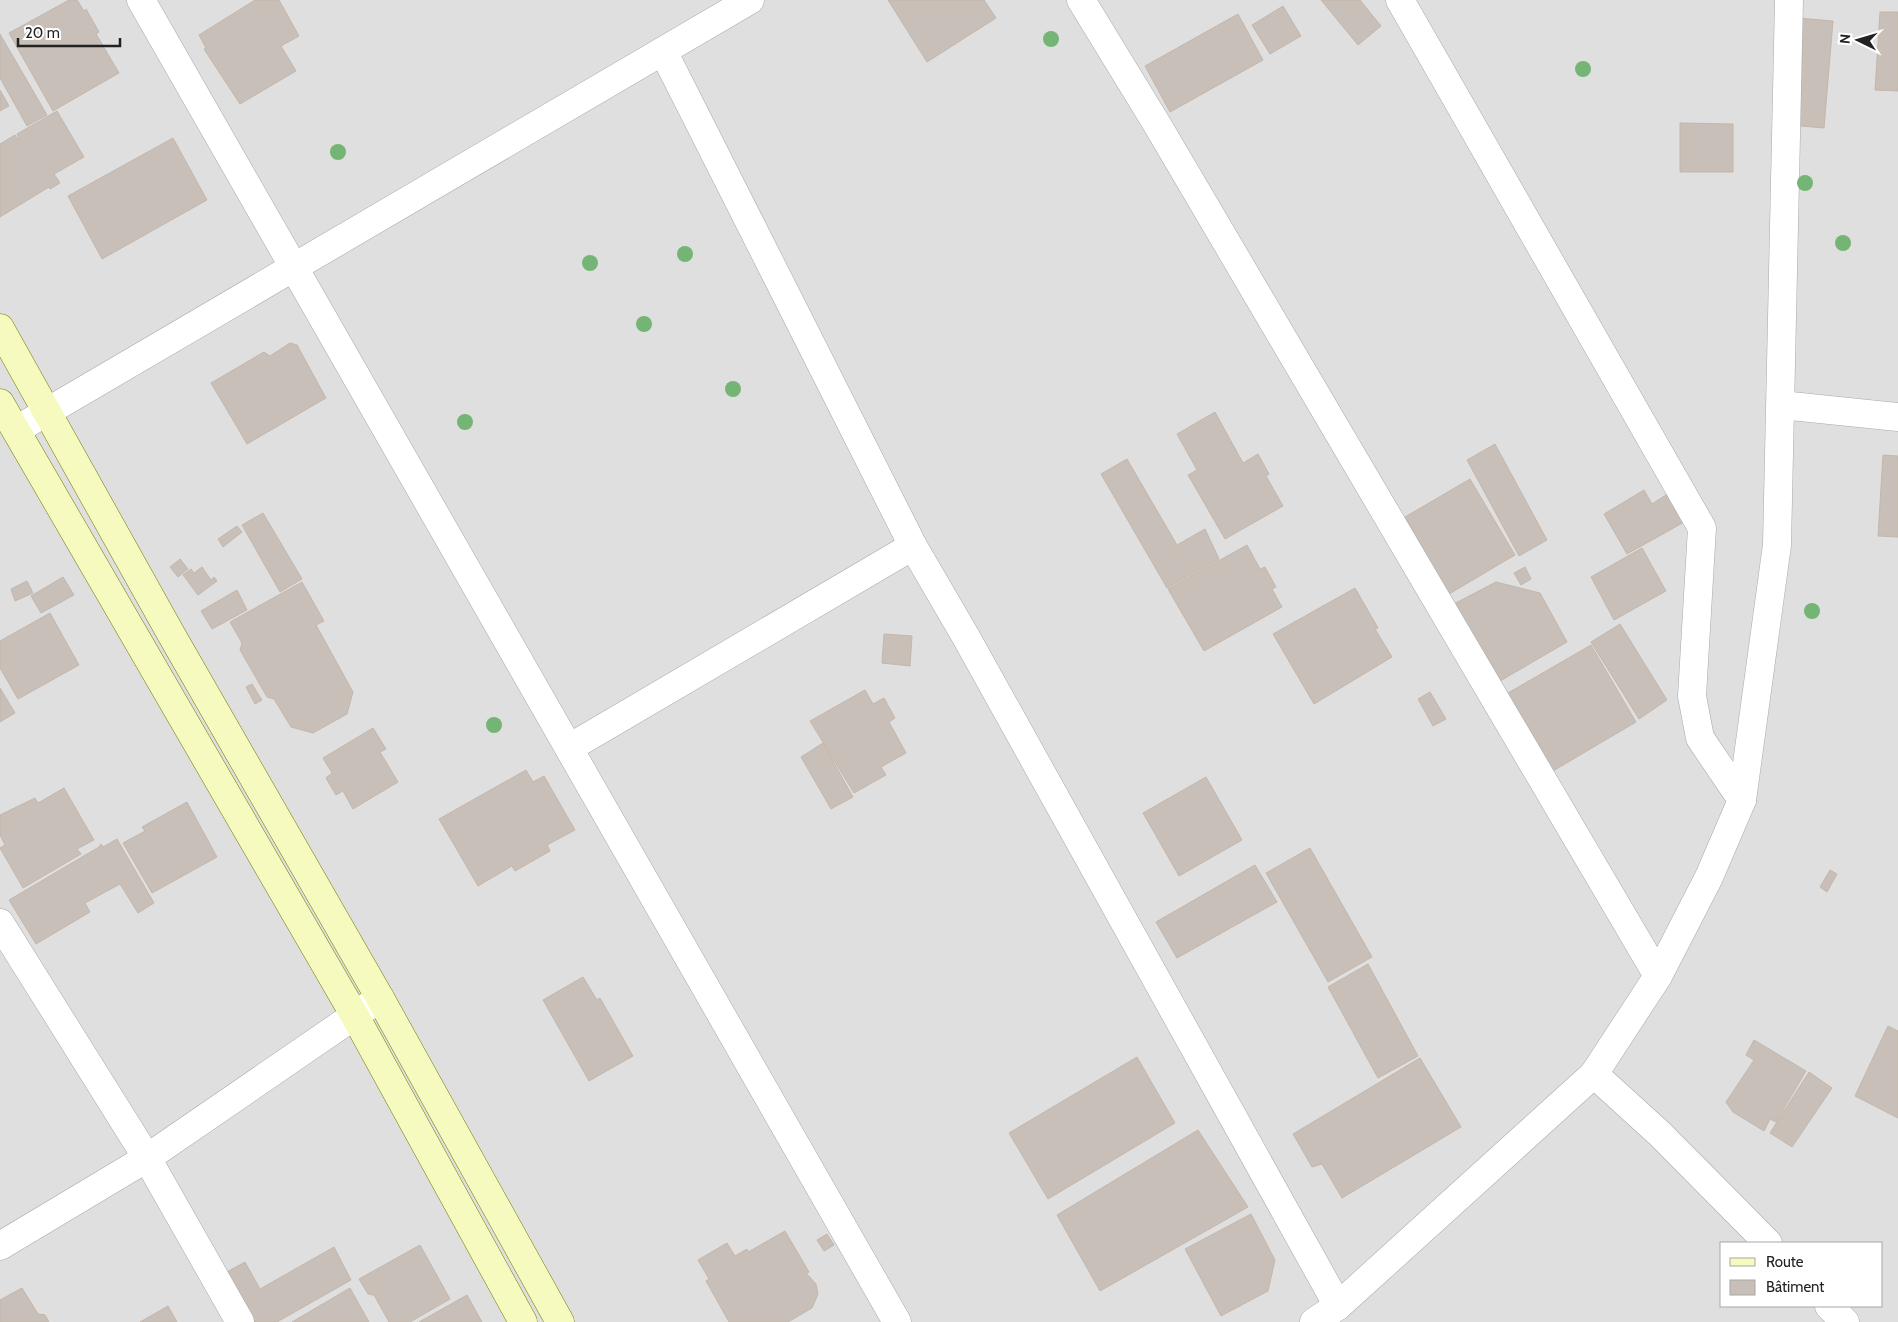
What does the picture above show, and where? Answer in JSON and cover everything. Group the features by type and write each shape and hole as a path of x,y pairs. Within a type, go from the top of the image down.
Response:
{"main road":[{"path":"0,328 171,634 380,998 560,1322"},
{"path":"0,403 354,1016 523,1322"}],"street":[{"path":"16,430 750,0"},
{"path":"1081,0 1163,135 1658,976"},
{"path":"1400,0 1702,528 1692,696 1700,738 1742,800"},
{"path":"1314,1322 1338,1306 1594,1074 1658,976 1709,877 1742,800 1777,545 1789,0"},
{"path":"146,2 294,267 897,1322"},
{"path":"663,51 913,546 971,646 1338,1306"},
{"path":"1781,405 1898,417"},
{"path":"569,748 913,546"},
{"path":"0,923 147,1158 240,1322"},
{"path":"0,1246 147,1158 380,998"},
{"path":"1594,1074 1660,1134 1767,1242"},
{"path":"1830,1307 1845,1322"}],"shaded area":[{"path":"0,0 1898,0 1898,1322 0,1322"}],"building":[{"path":"69,0 77,0 84,11 86,9 99,32 96,34 119,73 53,111 9,33"},
{"path":"255,0 279,0 299,36 281,46 296,71 240,104 204,49 206,48 199,35"},
{"path":"888,0 984,0 996,18 927,62"},
{"path":"1321,0 1360,0 1381,26 1358,45"},
{"path":"1283,6 1301,36 1270,54 1252,25"},
{"path":"1880,12 1898,12 1898,91 1875,90"},
{"path":"1238,14 1263,60 1170,112 1145,66"},
{"path":"1798,18 1833,21 1824,128 1790,125"},
{"path":"0,34 47,115 27,126 0,78"},
{"path":"0,90 9,106 0,111"},
{"path":"57,111 84,157 54,174 60,183 50,189 49,187 0,217 0,144 15,135 18,139 17,134"},
{"path":"1680,123 1733,124 1733,172 1680,172"},
{"path":"173,138 207,200 102,259 68,196"},
{"path":"290,343 297,345 326,398 247,444 211,383 264,352 270,356"},
{"path":"1215,412 1243,463 1258,454 1269,474 1266,476 1283,506 1225,539 1188,475 1197,470 1177,434"},
{"path":"1495,444 1547,540 1519,556 1467,460"},
{"path":"1883,455 1898,456 1898,537 1878,536"},
{"path":"1127,459 1177,545 1205,529 1219,559 1167,588 1101,474"},
{"path":"1470,479 1515,555 1449,594 1405,517"},
{"path":"1644,490 1652,504 1669,493 1686,521 1627,554 1604,514"},
{"path":"263,513 302,579 280,592 242,525"},
{"path":"237,526 242,532 223,547 218,539"},
{"path":"1247,545 1260,569 1265,567 1276,587 1272,589 1282,607 1204,651 1168,589"},
{"path":"1642,548 1666,591 1614,620 1591,577"},
{"path":"180,559 188,569 178,577 170,567"},
{"path":"202,567 211,580 214,577 217,581 198,595 183,575 191,569 194,573"},
{"path":"1525,567 1531,579 1521,585 1514,573"},
{"path":"63,577 74,595 41,613 31,596"},
{"path":"27,581 33,593 15,601 11,589"},
{"path":"302,582 324,621 316,625 353,692 347,714 313,733 291,727 274,699 267,697 240,650 242,643 230,622"},
{"path":"1496,582 1540,593 1567,642 1495,684 1450,606"},
{"path":"1355,588 1378,628 1375,629 1392,657 1314,704 1273,634"},
{"path":"237,590 247,610 212,629 201,611"},
{"path":"50,613 79,665 18,699 0,668 0,641"},
{"path":"1620,624 1667,700 1639,719 1591,642"},
{"path":"884,634 912,636 910,666 882,663"},
{"path":"1591,645 1636,722 1553,771 1508,693"},
{"path":"252,684 262,700 255,704 246,687"},
{"path":"0,688 15,713 0,722"},
{"path":"865,690 873,704 884,698 895,718 889,722 906,753 881,767 886,775 854,793 810,721"},
{"path":"1430,692 1446,719 1433,726 1418,699"},
{"path":"373,728 386,749 380,752 398,782 353,809 343,791 336,795 326,778 332,773 323,758"},
{"path":"823,743 853,797 831,809 801,757"},
{"path":"526,770 533,782 544,776 575,830 547,845 550,851 515,871 512,866 478,886 439,819"},
{"path":"1206,777 1242,840 1179,876 1143,813"},
{"path":"64,788 94,840 77,849 81,854 23,888 0,848 5,845 0,835 0,815 35,798 38,803"},
{"path":"187,802 217,857 152,893 123,843 145,831 142,827"},
{"path":"117,839 154,903 138,913 120,884 85,903 90,912 36,944 9,900 99,847 101,844 103,847"},
{"path":"1310,848 1372,957 1328,982 1266,873"},
{"path":"1255,865 1277,902 1177,958 1156,922"},
{"path":"1830,870 1837,874 1827,892 1820,887"},
{"path":"1368,964 1418,1056 1378,1078 1328,987"},
{"path":"583,977 597,1000 600,998 633,1056 589,1081 543,1000"},
{"path":"1888,1026 1898,1031 1898,1118 1855,1096"},
{"path":"1754,1040 1806,1071 1776,1122 1770,1119 1764,1131 1733,1112 1726,1102 1754,1060 1746,1055"},
{"path":"1137,1057 1175,1123 1048,1199 1009,1133"},
{"path":"1420,1058 1461,1127 1342,1198 1322,1164 1312,1167 1293,1134"},
{"path":"1809,1072 1832,1088 1792,1147 1770,1133"},
{"path":"1198,1130 1248,1207 1100,1291 1057,1215"},
{"path":"1251,1214 1275,1260 1268,1291 1221,1316 1185,1249"},
{"path":"785,1231 809,1272 806,1273 816,1284 818,1294 812,1308 788,1322 729,1322 706,1281 709,1279 698,1260 727,1243 735,1256 747,1249 748,1252"},
{"path":"827,1234 834,1245 824,1251 817,1240"},
{"path":"420,1245 450,1299 410,1322 389,1322 374,1295 368,1294 359,1279"},
{"path":"334,1247 351,1280 277,1322 253,1322 225,1273 245,1262 260,1289"},
{"path":"22,1288 38,1314 45,1315 49,1322 0,1322 0,1300"},
{"path":"350,1288 369,1322 292,1322"},
{"path":"467,1295 482,1322 419,1322"},
{"path":"168,1306 177,1322 140,1322"}]}
